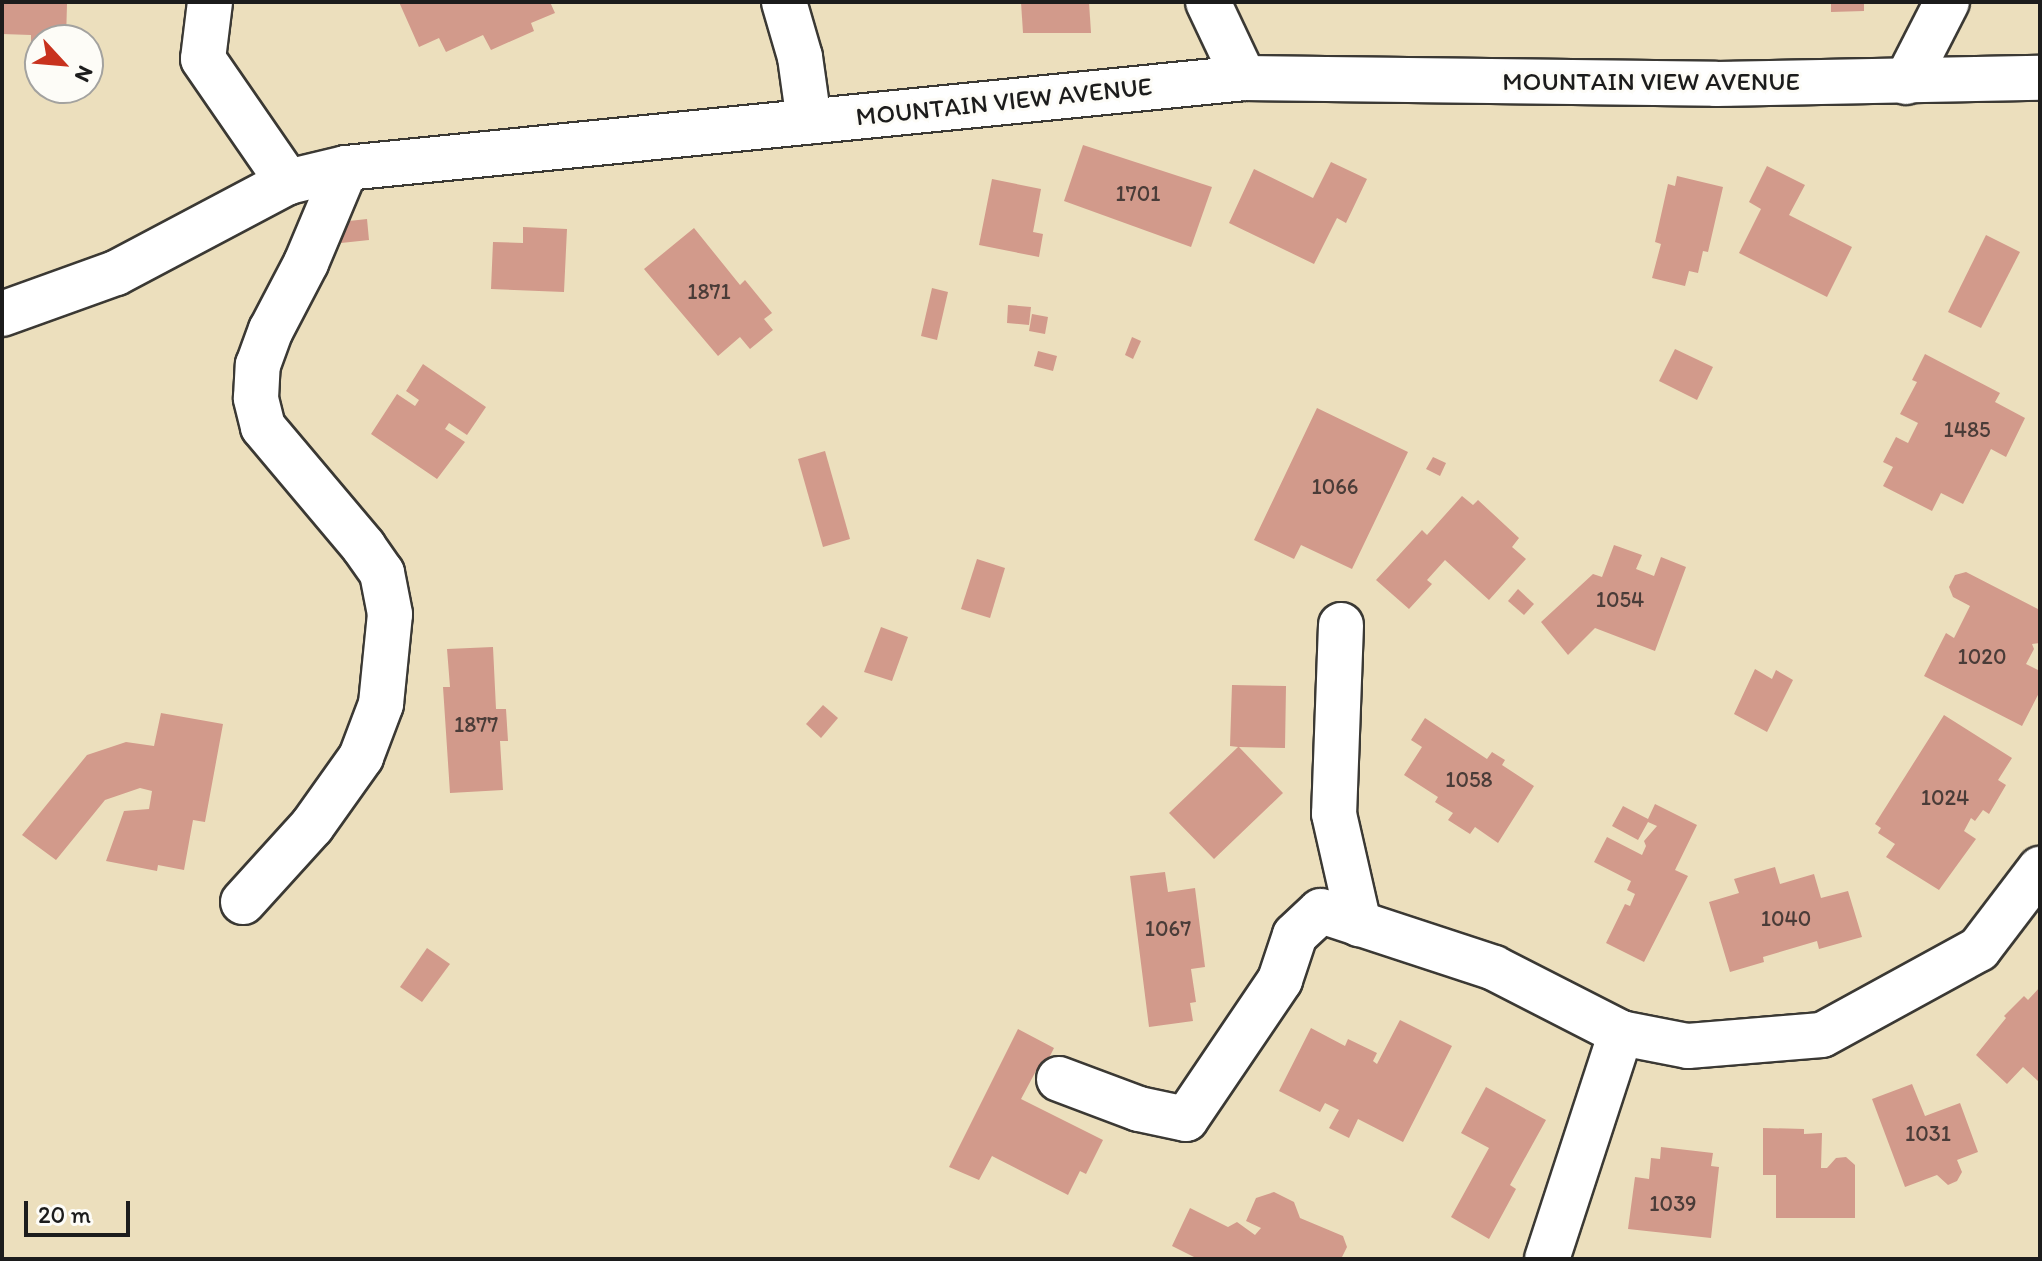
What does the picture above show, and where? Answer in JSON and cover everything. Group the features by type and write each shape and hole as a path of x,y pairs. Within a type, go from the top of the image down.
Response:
{"street":[{"path":"210,2 203,59 288,182"},
{"path":"784,2 800,57 809,121"},
{"path":"1208,2 1244,78"},
{"path":"1906,82 1947,2"},
{"name":"MOUNTAIN VIEW AVENUE","path":"2,314 116,273 288,182 346,168 1244,78 1716,84 2040,78"},
{"path":"243,902 312,826 361,757 381,704 390,614 382,573 364,547 263,427 256,398 258,365 271,330 306,263 346,168"},
{"path":"1340,918 1334,814 1341,625"},
{"path":"1059,1079 1139,1109 1186,1119 1280,980 1295,935 1340,918 1494,968 1621,1033 1688,1046 1822,1035 1979,949 2040,869"},
{"path":"1547,1259 1621,1033"}],"building":[{"path":"2,2 67,4 66,24 24,24 24,35 2,34"},
{"path":"399,2 550,2 555,13 531,23 534,31 491,50 483,35 446,52 439,38 419,47"},
{"path":"1021,2 1089,2 1091,33 1023,33"},
{"path":"1831,2 1864,2 1864,11 1831,12"},
{"path":"1083,145 1212,187 1191,247 1064,201"},
{"path":"1331,162 1367,179 1346,223 1337,218 1314,264 1229,223 1254,169 1313,198"},
{"path":"1767,166 1805,185 1789,215 1852,247 1827,297 1739,253 1761,209 1749,202"},
{"path":"1677,176 1723,187 1708,252 1703,251 1698,273 1689,271 1685,286 1652,278 1661,244 1655,242 1668,184 1675,186"},
{"path":"992,179 1041,189 1033,232 1043,234 1039,257 979,245"},
{"path":"367,219 369,240 341,243 340,222"},
{"path":"523,227 567,229 564,292 491,289 493,242 523,243"},
{"path":"694,228 740,285 745,280 772,313 764,319 773,330 750,349 740,337 718,356 644,269"},
{"path":"1986,235 2020,252 1981,328 1948,312"},
{"path":"932,288 948,292 937,340 921,336"},
{"path":"1008,305 1031,307 1029,325 1007,323"},
{"path":"1032,314 1048,317 1045,334 1029,331"},
{"path":"1132,337 1141,341 1133,359 1125,355"},
{"path":"1675,349 1713,367 1697,400 1659,381"},
{"path":"1038,351 1057,356 1053,371 1034,366"},
{"path":"1925,354 2000,393 1995,402 2025,418 2006,457 1991,449 1963,504 1941,493 1932,511 1883,486 1893,467 1883,462 1896,437 1908,443 1918,423 1900,414 1917,382 1912,380"},
{"path":"423,364 486,407 467,435 449,423 445,429 465,442 437,479 371,434 397,394 415,406 419,400 406,391"},
{"path":"1317,408 1408,452 1352,569 1301,545 1294,559 1254,540"},
{"path":"825,451 850,539 823,547 798,459"},
{"path":"1433,457 1446,463 1440,476 1426,469"},
{"path":"1462,496 1473,505 1478,500 1519,538 1512,547 1526,559 1489,600 1445,560 1427,580 1432,584 1409,609 1376,580 1422,530 1427,535"},
{"path":"1614,545 1642,555 1636,569 1654,576 1661,557 1686,567 1655,651 1595,628 1568,655 1541,622 1593,574 1602,577"},
{"path":"977,559 1005,568 990,618 961,609"},
{"path":"1966,572 2040,610 2040,643 2032,644 2034,649 2026,664 2040,671 2040,691 2022,726 1924,676 1946,633 1954,638 1970,606 1953,597 1949,587 1955,575"},
{"path":"1518,589 1534,604 1524,615 1508,601"},
{"path":"881,627 908,637 892,681 864,672"},
{"path":"493,647 496,709 506,709 508,741 500,741 503,790 450,793 443,687 450,687 447,649"},
{"path":"1755,669 1772,679 1776,670 1793,680 1767,732 1734,714"},
{"path":"1232,685 1286,686 1285,748 1239,747 1283,793 1214,859 1169,813 1238,747 1230,746"},
{"path":"823,705 838,718 821,738 806,724"},
{"path":"161,713 223,724 205,822 193,820 184,870 158,865 157,871 106,861 124,811 149,809 152,791 140,788 105,800 56,860 22,835 87,755 126,742 154,746"},
{"path":"1944,715 2012,758 1998,780 2006,785 1989,814 1983,810 1975,821 1971,818 1964,831 1976,839 1939,890 1886,857 1895,844 1878,833 1881,828 1875,824"},
{"path":"1425,718 1487,759 1492,752 1505,760 1502,765 1534,786 1498,843 1475,827 1470,834 1448,820 1453,813 1435,802 1438,797 1404,775 1422,747 1411,740"},
{"path":"1655,804 1697,825 1675,870 1688,876 1644,962 1606,943 1625,904 1630,906 1635,894 1627,890 1631,881 1594,862 1607,837 1642,855 1646,846 1644,841 1657,826 1648,822 1638,840 1612,826 1623,806 1648,819"},
{"path":"1775,867 1780,884 1814,874 1821,898 1848,891 1862,937 1819,949 1817,941 1763,957 1764,962 1730,972 1709,902 1739,893 1734,879"},
{"path":"1165,872 1168,892 1195,888 1205,967 1191,969 1196,1002 1190,1003 1193,1021 1149,1027 1130,876"},
{"path":"427,948 450,964 422,1002 400,987"},
{"path":"2040,987 2040,1079 2038,1081 2023,1067 2007,1084 1976,1055 2006,1018 2004,1016 2024,996 2028,1000"},
{"path":"1400,1020 1452,1046 1403,1142 1358,1119 1349,1138 1329,1128 1339,1110 1325,1103 1320,1112 1279,1091 1311,1028 1345,1046 1348,1039 1377,1053 1373,1061 1377,1064"},
{"path":"1018,1029 1054,1048 1042,1072 1037,1069 1021,1099 1103,1140 1086,1174 1080,1171 1068,1195 992,1156 979,1180 949,1167"},
{"path":"1912,1084 1925,1116 1960,1103 1978,1152 1957,1160 1962,1172 1957,1181 1948,1185 1937,1175 1905,1187 1872,1099"},
{"path":"1486,1087 1546,1120 1510,1185 1516,1189 1489,1239 1451,1217 1489,1148 1461,1133"},
{"path":"1763,1128 1804,1129 1804,1134 1822,1133 1821,1168 1827,1168 1836,1158 1846,1157 1855,1165 1855,1218 1776,1218 1776,1175 1763,1175"},
{"path":"1661,1147 1713,1153 1711,1166 1719,1167 1711,1238 1628,1229 1635,1177 1649,1179 1651,1158 1660,1159"},
{"path":"1274,1192 1294,1202 1300,1218 1343,1236 1347,1247 1341,1259 1198,1259 1172,1246 1190,1208 1228,1227 1237,1222 1255,1235 1261,1228 1246,1221 1256,1198"}]}
